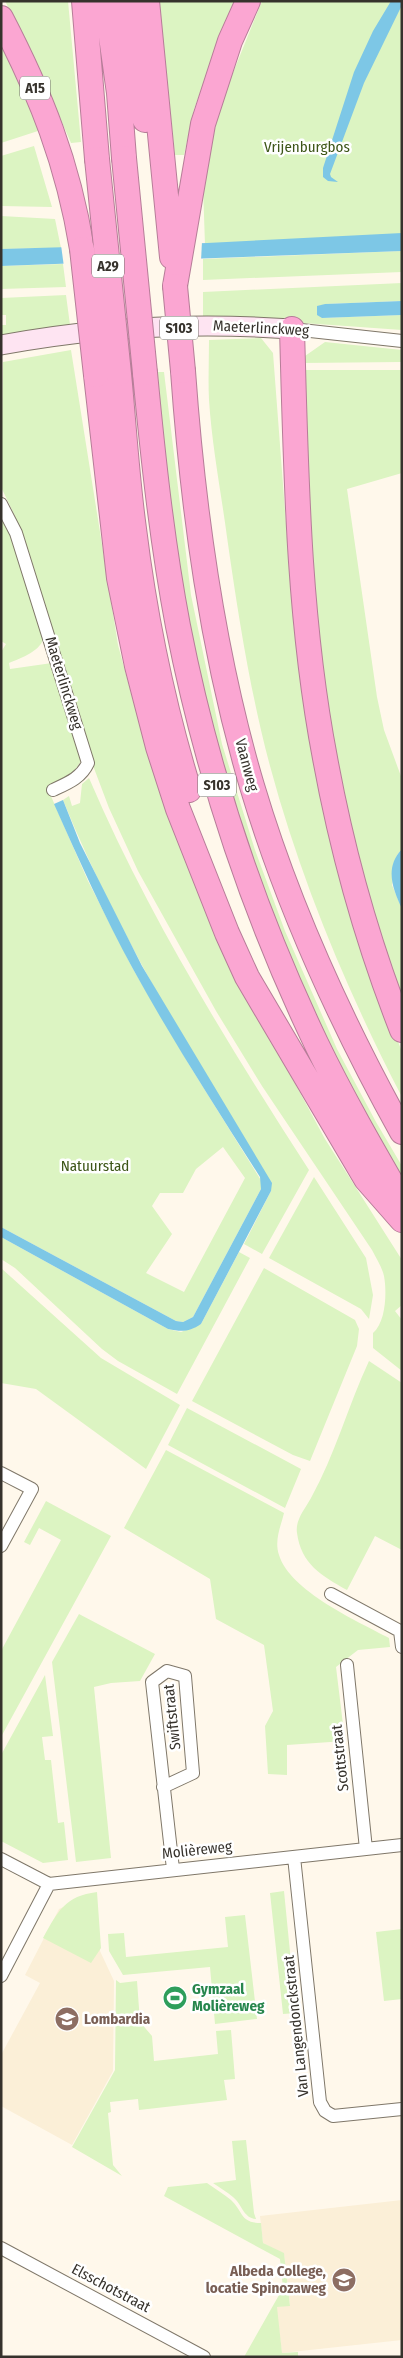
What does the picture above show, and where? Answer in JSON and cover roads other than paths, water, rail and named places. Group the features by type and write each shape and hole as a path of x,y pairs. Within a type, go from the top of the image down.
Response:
{"highway":[{"name":"A29","path":"84,1 97,159 108,374"},
{"name":"A29","path":"106,1 119,94 145,373"},
{"path":"125,1 169,216 175,286"},
{"path":"147,1 157,156"},
{"path":"175,286 203,124 230,41 248,1"},
{"name":"A15","path":"1,18 26,67 55,136 78,224 84,265 108,374"},
{"name":"Vaanweg","path":"175,286 190,471 203,561 217,641 252,786 284,880 335,1005 402,1132"},
{"path":"292,329 298,514 308,629 324,756 343,846 358,904 402,1030"},
{"name":"S103","path":"145,373 164,547 178,626 196,709 221,799 279,960 316,1042 402,1202"},
{"path":"108,374 108,499 119,578 137,666 158,747 178,809 227,933 247,977 366,1180 402,1220"}],"street":[{"name":"Maeterlinckweg","path":"1,345 49,336 119,328 246,326 402,341"},
{"name":"Maeterlinckweg","path":"1,504 16,534 88,763 84,772 75,779 53,790"},
{"path":"1,1473 32,1489 2,1541"},
{"path":"331,1594 401,1631 402,1647"},
{"name":"Scottstraat","path":"347,1665 366,1849"},
{"name":"Swiftstraat","path":"163,1787 193,1773 185,1676 167,1672 152,1682 163,1787 173,1869"},
{"name":"Molièreweg","path":"49,1884 402,1845"},
{"name":"Van Langendonckstraat","path":"294,1857 320,2102 325,2111 333,2116 402,2109"},
{"path":"1,1859 49,1884 1,1976"},
{"name":"Elsschotstraat","path":"1,2248 204,2357"}],"water":[{"path":"391,1 402,1 402,5 364,83 330,174 338,182 328,181 323,177 323,168 354,72 373,31"},
{"path":"402,233 402,251 1,266 1,249 207,243"},
{"path":"402,301 402,315 322,318 317,315 317,306 325,304"},
{"path":"63,800 80,843 142,966 272,1183 271,1191 201,1324 189,1330 168,1329 1,1237 1,1227 176,1321 183,1322 193,1317 261,1189 260,1177 163,1022 112,929 54,804"},
{"path":"402,849 402,909 393,886 392,871 396,856"}],"place":[{"name":"Gymzaal Molièreweg","path":"175,1998"},
{"name":"Lombardia","path":"67,2019"},
{"name":"Albeda College, locatie Spinozaweg","path":"344,2280"}],"park label":[{"name":"Vrijenburgbos","path":"307,147"},
{"name":"Natuurstad","path":"95,1166"}]}
